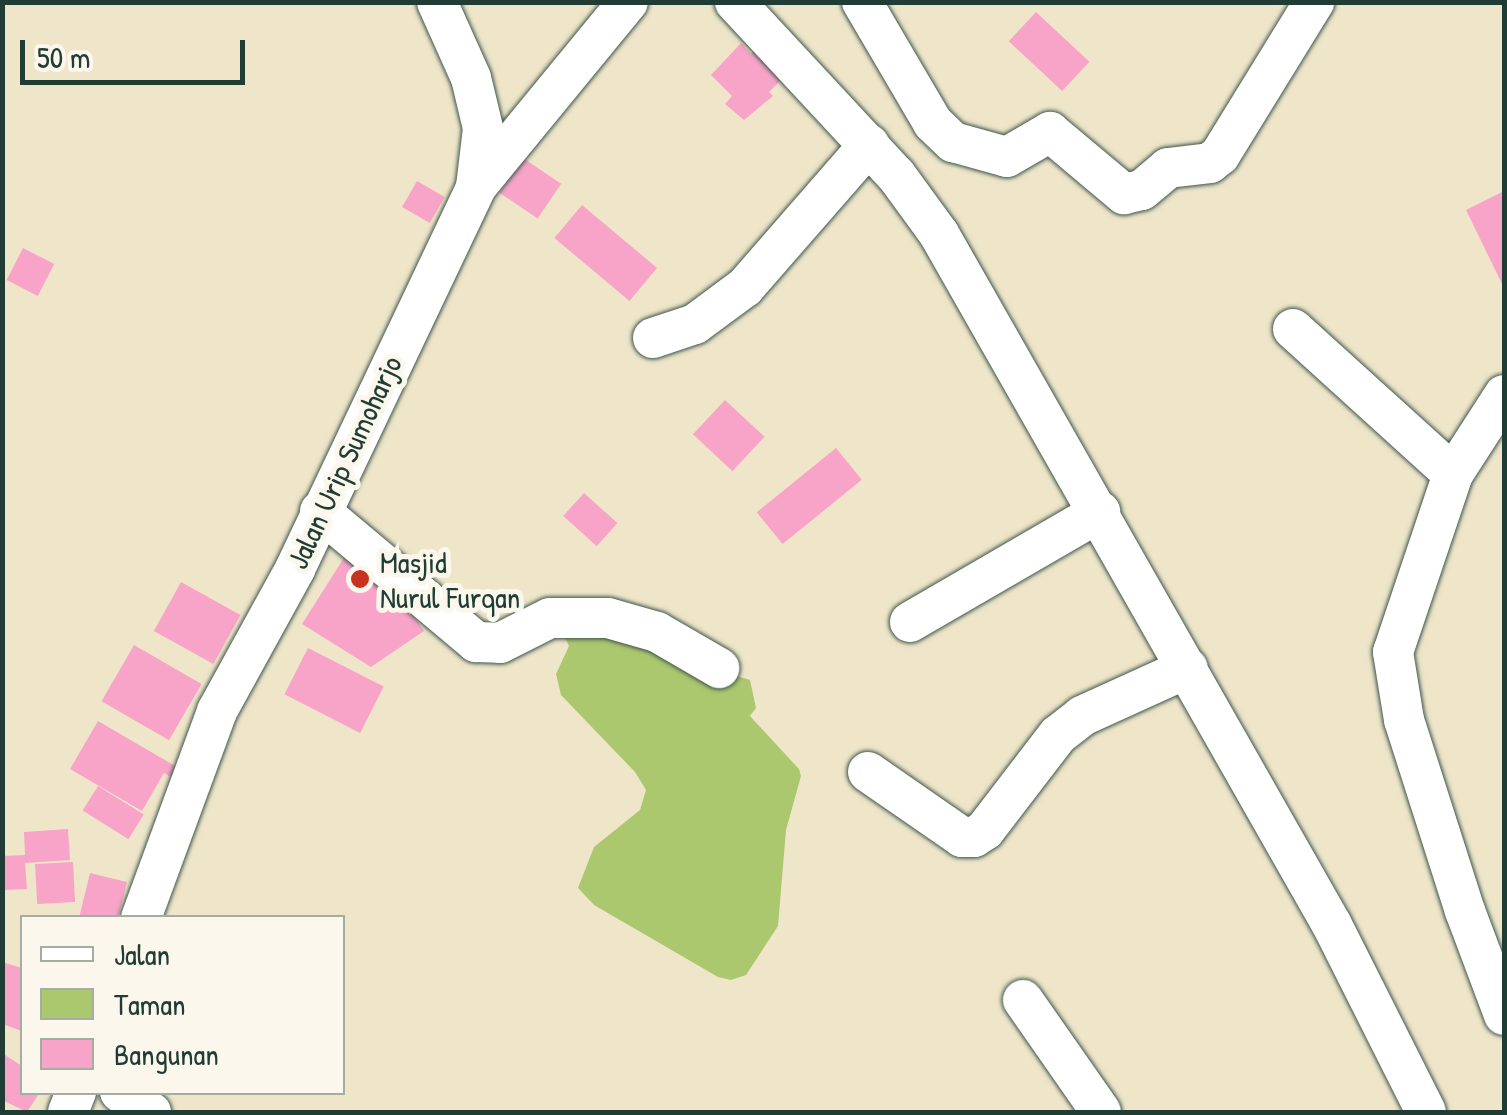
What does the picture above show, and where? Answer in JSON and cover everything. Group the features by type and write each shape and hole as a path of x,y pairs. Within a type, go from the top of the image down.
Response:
{"street":[{"name":"Jalan Urip Sumoharjo","path":"143,915 217,711 295,568 476,187 483,128 471,78 437,2"},
{"path":"476,187 628,2"},
{"path":"736,2 869,145 940,234 1332,925 1426,1112"},
{"path":"862,2 942,134 953,142 1007,157 1050,132 1124,194 1142,190 1168,168 1210,162 1220,155 1314,2"},
{"path":"653,338 695,324 745,286 869,145"},
{"path":"1293,329 1453,474"},
{"path":"1504,395 1453,474 1396,634 1394,674 1404,720 1459,892 1504,1014"},
{"path":"320,511 476,642 500,643 562,616 608,618 656,632 718,668"},
{"path":"910,622 1100,512"},
{"path":"868,772 962,837 974,837 985,830 1058,735 1082,716 1188,668"},
{"path":"1022,1000 1101,1112"},
{"path":"125,1095 151,1112"}],"green space":[{"path":"556,620 750,680 756,708 750,716 799,769 801,776 786,830 778,926 746,975 731,980 718,977 594,905 578,888 594,847 640,810 646,790 635,772 561,695 556,674 569,646"}],"building":[{"path":"1036,12 1089,62 1062,91 1009,41"},
{"path":"741,43 751,54 757,48 782,79 769,92 773,96 744,120 725,104 732,96 711,75"},
{"path":"523,158 561,184 538,219 500,193"},
{"path":"417,181 445,197 430,223 402,207"},
{"path":"1504,191 1504,288 1466,210"},
{"path":"582,205 657,268 629,301 554,238"},
{"path":"23,248 54,264 38,296 7,280"},
{"path":"725,400 764,437 732,471 693,434"},
{"path":"836,448 862,480 783,544 757,512"},
{"path":"584,493 617,523 597,546 563,516"},
{"name":"Masjid Nurul Furqan","path":"359,534 424,631 371,667 302,624"},
{"path":"181,582 240,615 213,664 154,631"},
{"path":"134,645 202,684 169,740 102,701"},
{"path":"308,648 384,687 360,733 284,694"},
{"path":"98,721 182,770 176,780 164,773 142,811 70,769"},
{"path":"98,786 144,815 128,839 83,811"},
{"path":"68,829 70,860 25,863 27,889 2,890 2,856 25,855 24,832"},
{"path":"73,862 75,902 37,904 35,864"},
{"path":"90,873 127,882 119,915 80,915"},
{"path":"2,962 20,967 20,1030 2,1024"},
{"path":"2,1053 20,1065 20,1095 38,1095 27,1112 2,1100"}],"place":[{"name":"Masjid Nurul Furqan","path":"360,579"}]}
